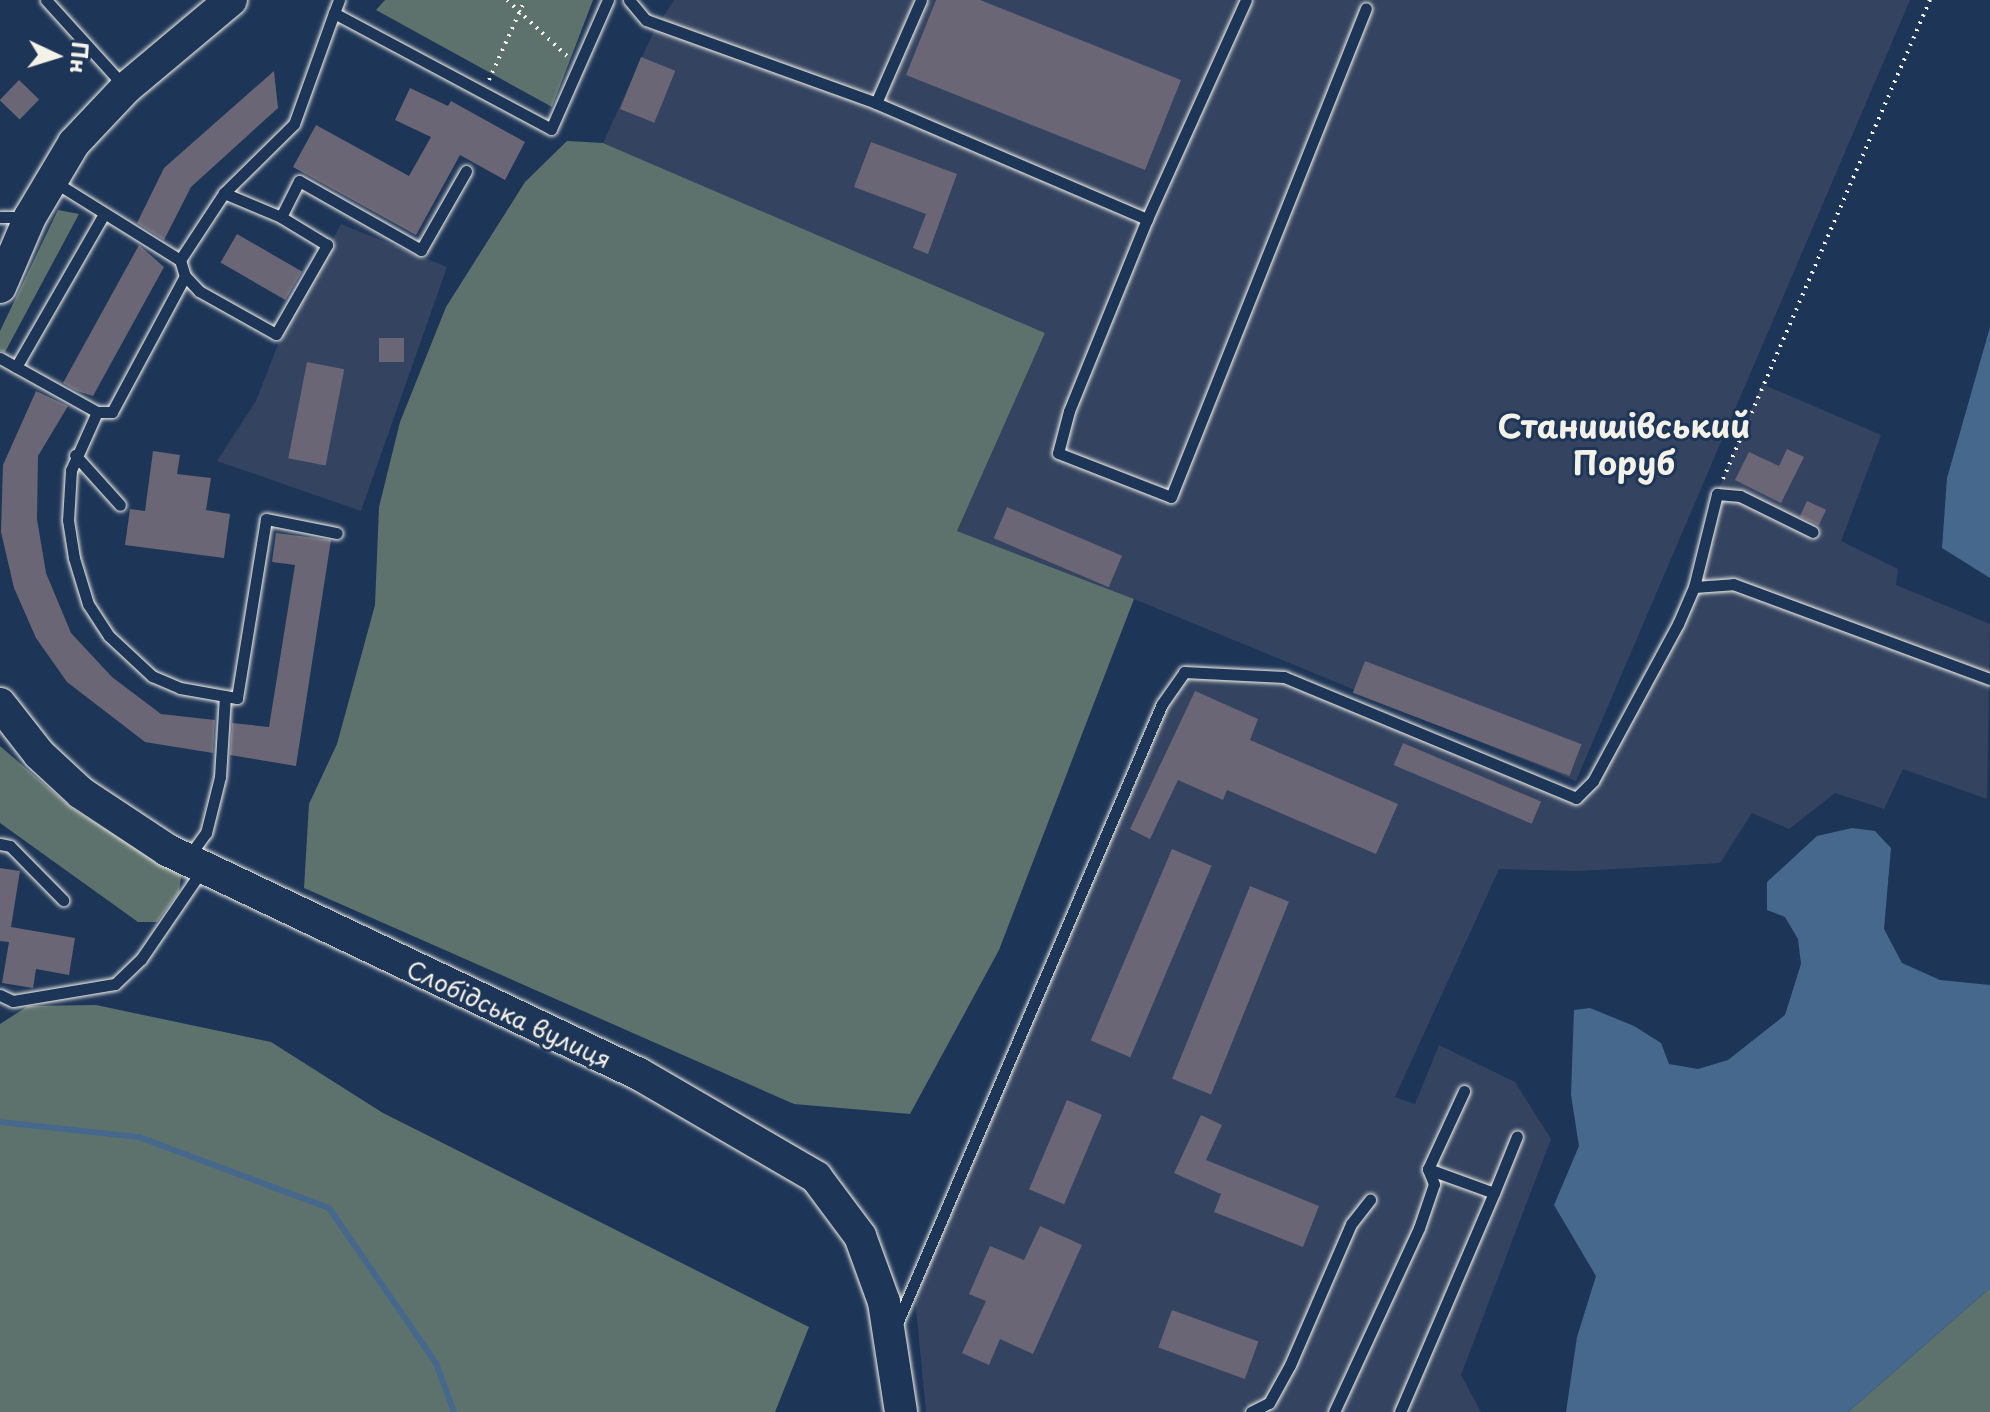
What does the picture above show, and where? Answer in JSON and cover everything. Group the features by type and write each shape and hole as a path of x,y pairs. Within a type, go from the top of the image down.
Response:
{"street":[{"path":"0,287 15,217 49,179 74,143 126,88 231,0"},
{"name":"Слобідська вулиця","path":"2,714 81,793 194,865 639,1074 816,1177 860,1236 884,1302 901,1412"}],"lane":[{"path":"46,0 126,88"},
{"path":"180,260 224,193 294,124 339,0"},
{"path":"334,13 551,129 608,0"},
{"path":"629,0 646,20 876,103 1147,219"},
{"path":"876,103 921,0"},
{"path":"1246,0 1147,219 1069,411 1058,453 1171,497 1366,8"},
{"path":"281,217 299,181 421,250 466,171"},
{"path":"49,179 97,205 104,214 180,260 185,276 199,291 276,334 327,245 281,217 224,193"},
{"path":"16,367 104,214"},
{"path":"0,358 97,412 112,412 185,276"},
{"path":"97,412 75,455 68,520 88,604 109,636 152,676 180,688 237,698 266,519 337,533"},
{"path":"75,455 120,505"},
{"path":"890,1341 1162,704 1184,672 1284,677 1576,798 1593,781 1694,587 1717,494 1740,496 1813,532"},
{"path":"1694,587 1733,584 1990,679"},
{"path":"0,995 13,1001 115,984 141,959 194,865 206,833 220,777 225,696"},
{"path":"0,844 10,846 63,900"},
{"path":"1334,1412 1419,1228 1434,1184 1428,1169 1464,1091"},
{"path":"1400,1412 1517,1136"},
{"path":"1428,1169 1494,1193"},
{"path":"1251,1412 1271,1407 1351,1224 1370,1200"}],"path":[{"path":"507,0 578,67"},
{"path":"483,93 525,0"},
{"path":"1717,494 1930,0"}],"shaded area":[{"path":"674,0 1910,0 1576,781 1134,599 957,531 1045,333 603,143 654,31"},
{"path":"341,224 447,267 361,511 217,461 256,401 282,334"},
{"path":"1990,327 1990,578 1942,548 1947,478"},
{"path":"1762,384 1881,435 1841,541 1898,569 1896,585 1990,624 1987,799 1903,769 1884,809 1835,793 1789,829 1752,813 1720,863 1579,871 1499,869 1395,1097 1415,1104 1439,1045 1515,1082 1551,1139 1461,1375 1481,1412 1256,1412 1244,1403 1244,1412 926,1412 914,1287 1162,704 1184,672 1284,677 1576,798 1593,781 1678,624 1717,494"},
{"path":"1852,828 1875,831 1891,848 1884,929 1902,963 1940,980 1990,985 1990,1288 1848,1412 1566,1412 1577,1337 1596,1276 1554,1205 1579,1146 1571,1095 1574,1010 1590,1008 1634,1026 1661,1043 1669,1064 1698,1069 1728,1060 1785,1015 1801,964 1798,939 1785,917 1767,910 1767,882 1817,836"}],"green space":[{"path":"385,0 593,0 552,107 376,10"},
{"path":"567,141 603,143 1045,333 957,531 1134,599 999,950 910,1114 794,1104 304,888 309,804 337,744 375,605 379,507 400,422 446,307 525,182"},
{"path":"58,210 79,214 5,352 0,351 0,331"},
{"path":"0,746 73,809 181,876 179,892 157,922 138,922 0,823"},
{"path":"96,1005 271,1042 383,1113 809,1327 775,1412 0,1412 0,1024 28,1006"},
{"path":"1990,1288 1990,1412 1848,1412"}],"building":[{"path":"936,0 980,0 1181,80 1145,170 906,75"},
{"path":"641,57 675,71 654,123 620,109"},
{"path":"274,71 278,108 191,187 164,240 137,223 164,168"},
{"path":"19,80 39,99 20,120 0,101"},
{"path":"410,88 448,106 451,101 525,142 505,180 460,155 416,235 293,167 316,125 409,176 431,137 395,120"},
{"path":"871,142 957,174 928,254 913,248 926,214 854,187"},
{"path":"237,234 302,272 285,300 221,263"},
{"path":"139,245 164,267 93,396 77,391 63,383"},
{"path":"379,338 404,338 404,362 379,362"},
{"path":"307,362 344,369 326,465 288,458"},
{"path":"36,391 68,406 38,456 37,519 46,573 71,633 112,677 161,714 215,720 213,753 145,742 67,682 36,638 14,588 1,532 3,465"},
{"path":"1787,449 1804,457 1781,503 1735,480 1749,452 1779,466"},
{"path":"153,451 180,455 177,474 211,478 206,510 230,514 224,558 125,545 130,509 145,511"},
{"path":"1807,501 1826,510 1819,525 1800,516"},
{"path":"1007,507 1122,556 1109,587 994,538"},
{"path":"276,533 331,540 296,766 230,755 232,723 269,727 295,565 272,562"},
{"path":"1365,661 1582,744 1569,776 1353,693"},
{"path":"1195,691 1258,719 1250,740 1398,804 1376,854 1227,790 1223,800 1178,780 1150,839 1130,829"},
{"path":"1403,743 1541,802 1532,824 1394,765"},
{"path":"1172,849 1212,866 1130,1057 1091,1040"},
{"path":"0,868 20,871 11,927 75,938 69,975 36,969 33,988 2,983 9,942 0,941"},
{"path":"1250,886 1289,902 1211,1095 1172,1079"},
{"path":"1067,1100 1102,1115 1064,1204 1029,1189"},
{"path":"1201,1115 1222,1125 1206,1160 1319,1206 1303,1247 1214,1212 1221,1194 1174,1173"},
{"path":"1040,1226 1082,1245 1033,1354 1000,1339 989,1365 962,1353 986,1301 969,1294 990,1246 1024,1260"},
{"path":"1172,1310 1258,1341 1245,1379 1158,1348"}],"waterway":[{"path":"0,1122 139,1137 329,1208 436,1363 454,1412"}],"district":[{"name":"Станишівський Поруб","path":"1624,444"}]}
